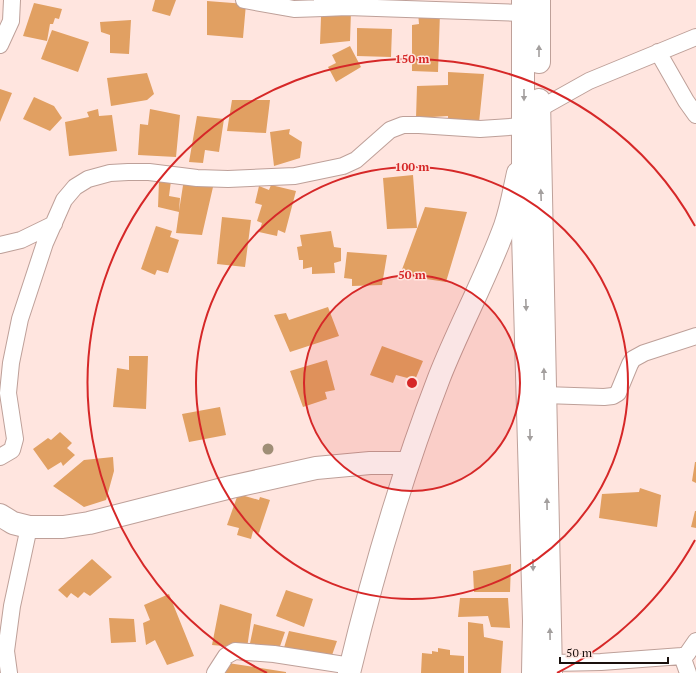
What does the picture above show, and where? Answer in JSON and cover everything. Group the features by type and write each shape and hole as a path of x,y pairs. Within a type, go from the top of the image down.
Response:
{"main road":[{"path":"528,4 539,109 532,234 534,621 545,670"},
{"path":"528,4 524,136 544,395 545,670"},
{"path":"350,669 385,536 407,463 440,377 506,225 512,203 524,136"},
{"path":"0,515 13,523 29,527 63,527 89,523 231,487 316,468 370,463 407,463"}],"street":[{"path":"0,45 10,22 12,0"},
{"path":"244,0 294,9 323,4 347,7 528,4"},
{"path":"539,109 589,81 696,37"},
{"path":"658,52 696,115"},
{"path":"0,456 12,450 15,439 8,393 11,363 20,319 30,294 45,244 64,200 75,186 88,179 110,173 149,172 197,178 228,179 295,176 343,166 356,160 390,130 402,125 480,129 524,136"},
{"path":"0,245 21,240 54,224"},
{"path":"544,395 613,396 618,393 630,364 634,359 644,353 696,336"},
{"path":"9,673 6,651 12,606 29,527"},
{"path":"545,670 601,662 682,656 687,654 696,641"},
{"path":"215,673 226,656 235,651 274,654 350,669"},
{"path":"682,656 688,673"}],"building":[{"path":"155,0 176,0 170,16 152,11"},
{"path":"207,1 246,4 243,38 207,35"},
{"path":"34,3 62,9 59,19 55,18 53,24 50,24 47,41 23,36"},
{"path":"351,11 350,41 320,44 321,17"},
{"path":"418,12 440,13 438,72 412,71 412,25 419,24"},
{"path":"131,20 129,54 110,53 110,35 101,32 100,22"},
{"path":"357,28 392,29 391,57 357,56"},
{"path":"52,30 89,42 78,72 41,59"},
{"path":"350,46 361,67 336,82 328,67 336,63 332,55"},
{"path":"448,72 484,74 479,123 448,122 448,116 416,118 417,86 448,85"},
{"path":"147,73 154,94 147,100 111,106 107,78"},
{"path":"0,89 12,93 0,122"},
{"path":"34,97 54,106 62,118 50,131 23,119"},
{"path":"232,100 270,100 266,133 227,131"},
{"path":"98,109 99,116 112,115 117,151 69,156 65,122 89,117 87,112"},
{"path":"150,109 180,115 176,157 138,155 140,124 148,125"},
{"path":"197,116 224,119 219,152 205,150 203,163 189,162"},
{"path":"290,129 289,134 302,142 300,158 274,166 270,132"},
{"path":"413,175 417,228 387,229 383,178"},
{"path":"184,179 206,182 205,186 213,187 202,235 176,233 179,212 158,207 159,181 171,181 169,196 180,198 179,211"},
{"path":"271,185 296,191 285,233 278,230 277,236 259,232 262,223 257,221 262,205 255,203 259,186 269,190"},
{"path":"425,207 467,212 446,282 400,275"},
{"path":"222,217 251,220 245,267 217,264"},
{"path":"156,226 172,231 170,237 179,240 168,273 157,270 155,275 141,269"},
{"path":"331,231 334,247 341,248 341,261 334,263 335,273 312,274 312,267 303,269 303,260 299,260 297,247 302,246 300,235"},
{"path":"347,252 387,255 382,285 352,286 352,279 344,278"},
{"path":"328,307 339,336 290,352 274,315 286,313 289,320"},
{"path":"382,346 423,361 415,380 396,375 393,383 370,375"},
{"path":"129,356 148,356 146,409 113,407 117,368 129,370"},
{"path":"327,360 335,390 325,392 327,399 303,407 290,371"},
{"path":"220,407 226,435 189,442 182,414"},
{"path":"60,432 72,443 67,448 75,455 63,466 61,462 48,470 33,449 48,438 51,440"},
{"path":"113,457 114,471 106,500 84,507 53,486 84,460"},
{"path":"696,462 696,483 692,481"},
{"path":"640,488 661,495 657,527 599,518 602,494 639,492"},
{"path":"238,494 259,500 260,497 270,500 259,533 253,531 251,539 237,535 239,528 227,525"},
{"path":"696,511 696,528 691,527"},
{"path":"92,559 112,577 90,596 84,592 78,598 71,593 67,598 58,590"},
{"path":"511,564 510,592 474,592 473,571"},
{"path":"286,590 313,599 304,627 276,616"},
{"path":"169,594 194,656 167,665 155,640 146,645 143,623 150,620 144,605"},
{"path":"460,598 508,598 510,628 491,627 488,616 458,617"},
{"path":"220,604 252,614 247,648 212,645"},
{"path":"109,618 134,619 136,642 111,643"},
{"path":"468,622 483,624 484,637 503,641 501,673 468,673"},
{"path":"254,624 285,632 278,652 249,648"},
{"path":"289,631 337,641 331,658 283,651"},
{"path":"438,648 450,650 450,655 464,656 464,673 421,673 422,653 432,654 432,651 438,652"},
{"path":"228,663 286,672 286,673 221,673"}]}
